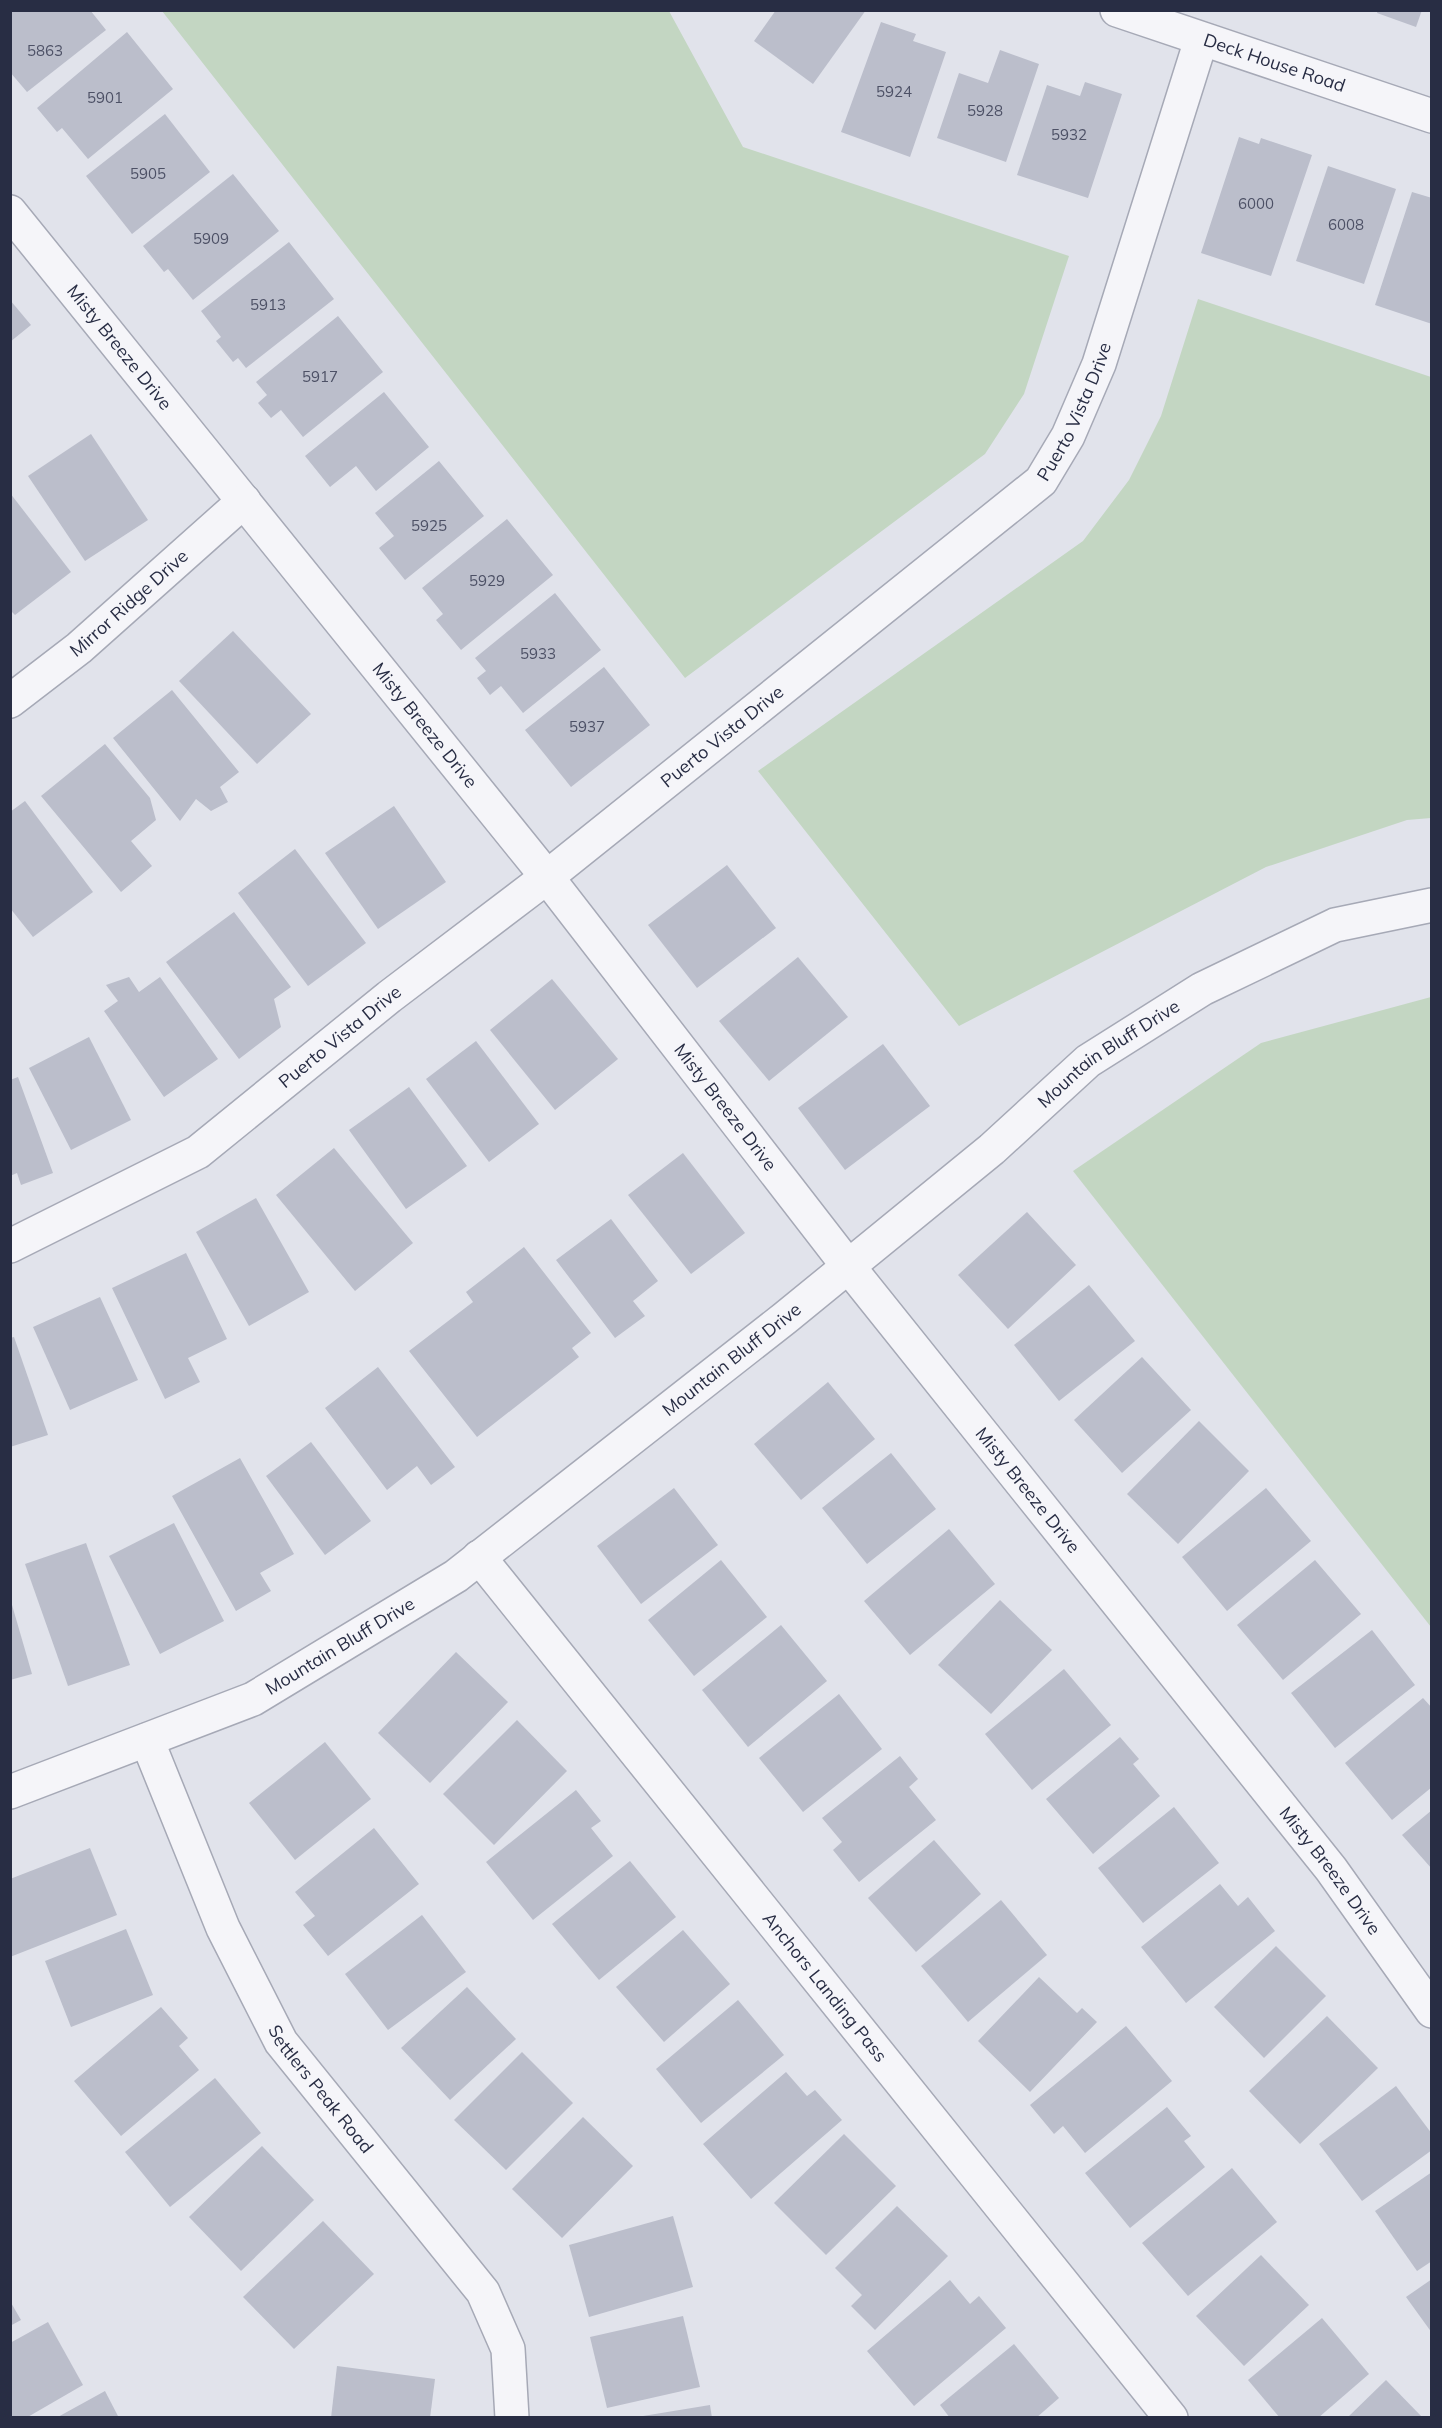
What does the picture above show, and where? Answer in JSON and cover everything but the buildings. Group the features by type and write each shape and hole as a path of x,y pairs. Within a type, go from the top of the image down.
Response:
{"street":[{"name":"Deck House Road","path":"1117,10 1431,116"},
{"name":"Puerto Vista Drive","path":"10,1246 198,1152 389,997 547,877 1041,481 1068,436 1099,364 1201,40"},
{"name":"Misty Breeze Drive","path":"10,212 547,877 848,1266 1331,1869 1431,2011"},
{"name":"Mirror Ridge Drive","path":"10,700 79,648 244,501"},
{"name":"Mountain Bluff Drive","path":"10,1792 253,1700 456,1576 992,1149 1089,1061 1202,989 1335,925 1431,905"},
{"name":"Anchors Landing Pass","path":"479,1557 1171,2418"},
{"name":"Settlers Peak Road","path":"147,1740 223,1928 281,2042 483,2292 508,2349 512,2418"}],"green space":[{"path":"162,11 669,11 743,147 1069,256 1024,394 985,454 685,678"},
{"path":"1198,299 1431,377 1431,818 1407,820 1266,867 959,1026 758,771 1083,541 1129,480 1161,416"},
{"path":"1432,997 1431,1627 1073,1171 1261,1043"}]}
